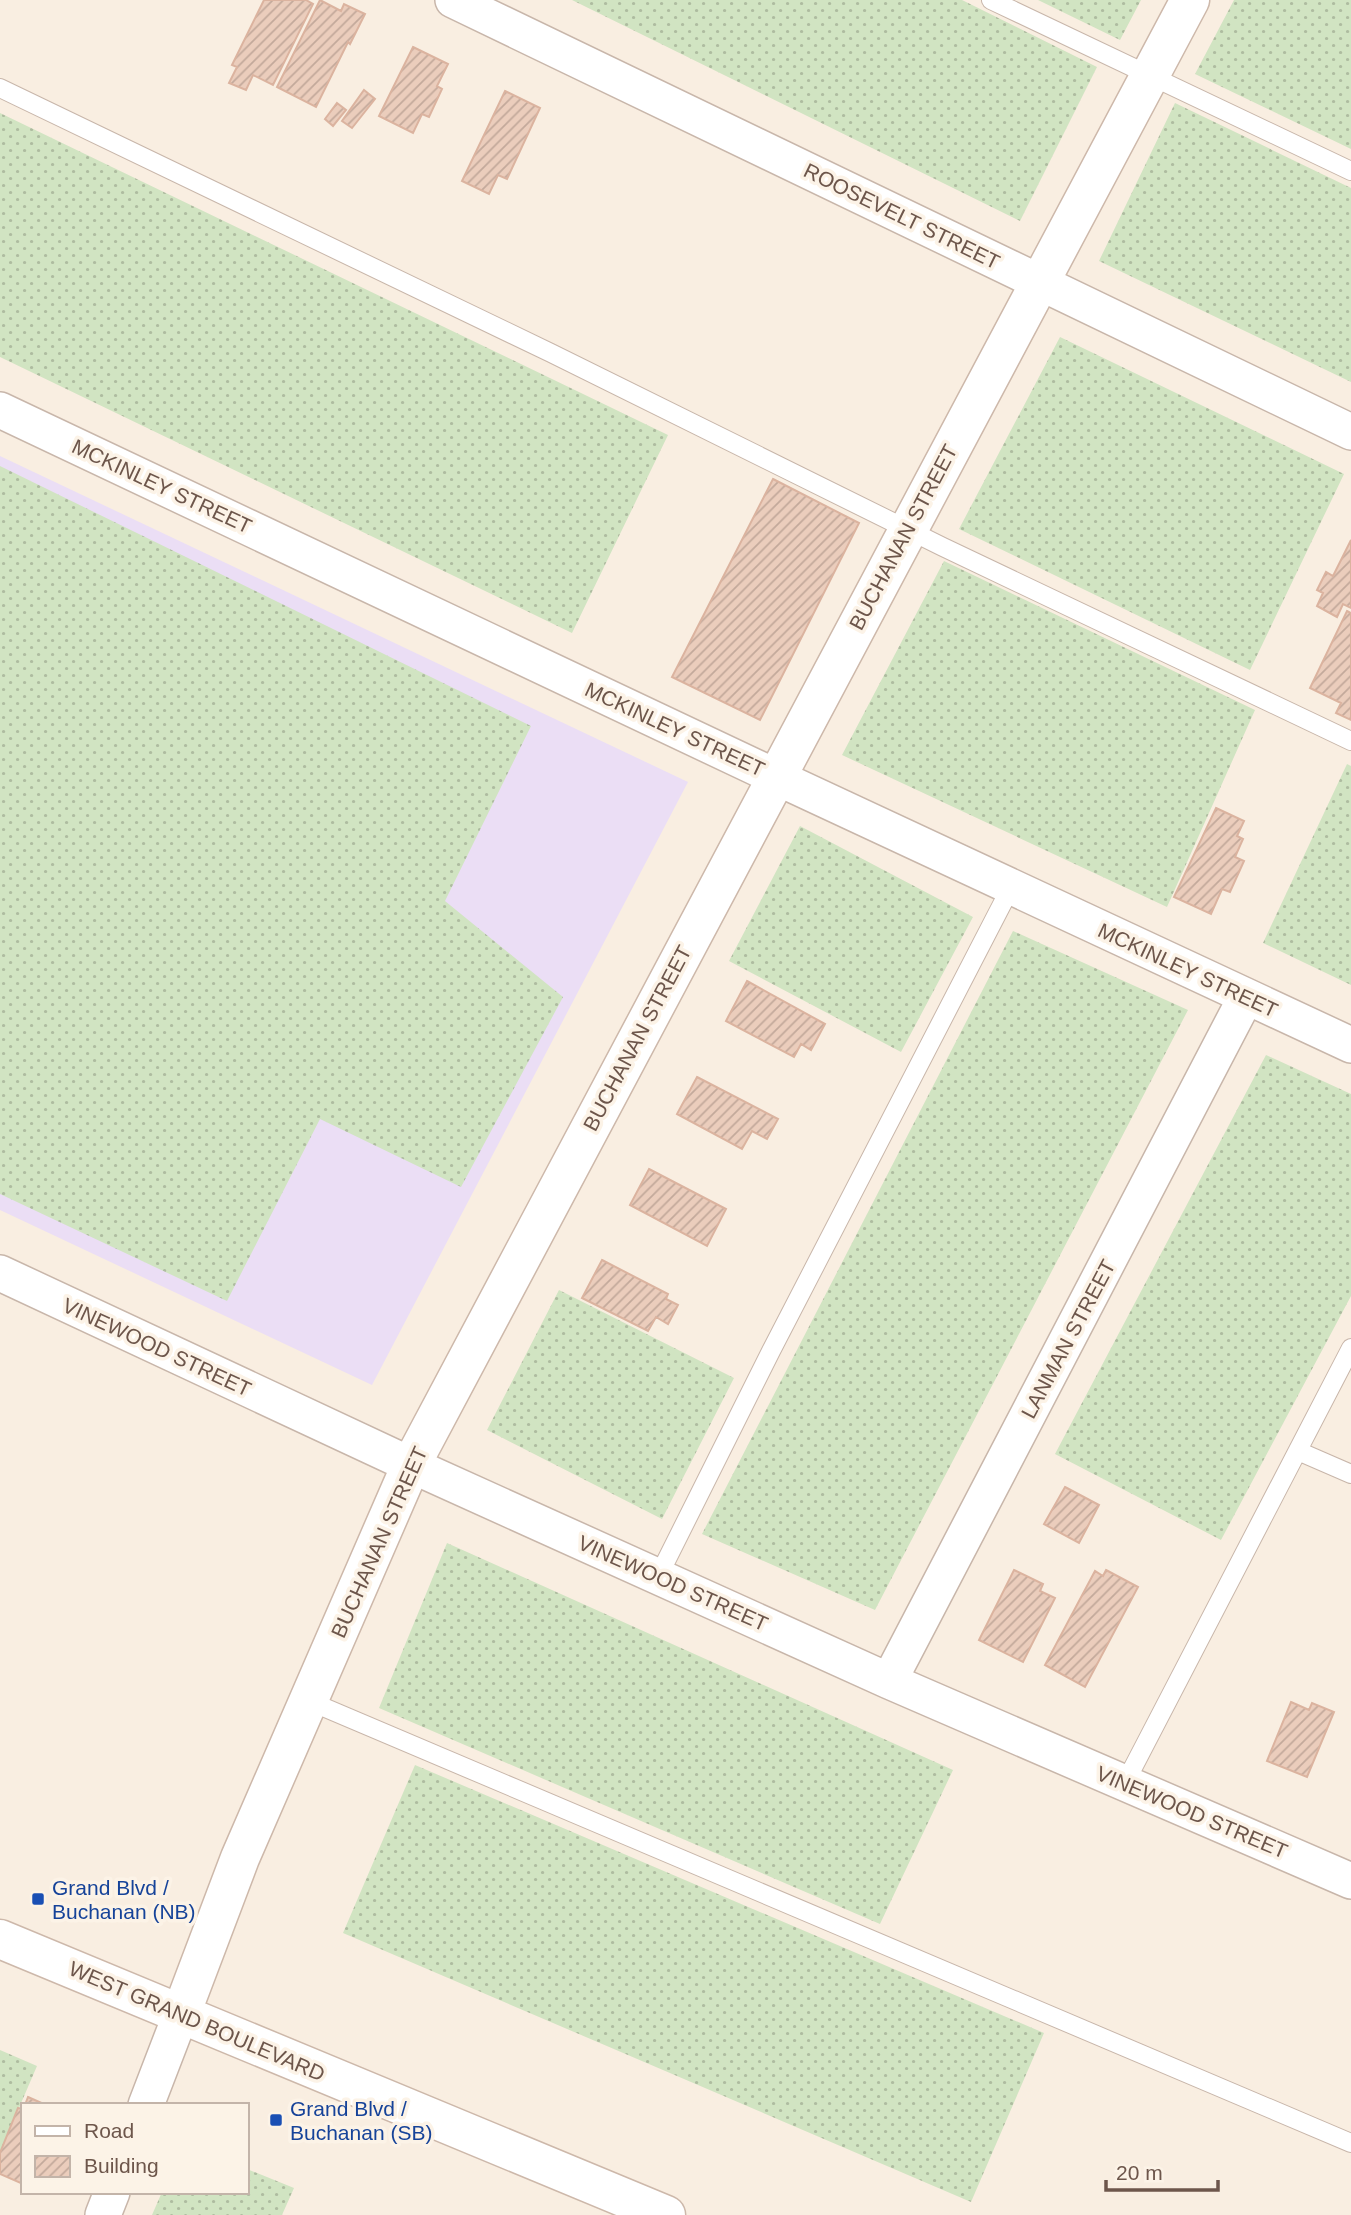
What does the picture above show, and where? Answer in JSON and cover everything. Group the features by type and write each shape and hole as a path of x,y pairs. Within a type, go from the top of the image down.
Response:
{"street":[{"name":"ROOSEVELT STREET","path":"453,0 1351,432"},
{"name":"BUCHANAN STREET","path":"147,2103 240,1858 411,1465 1190,0"},
{"name":"MCKINLEY STREET","path":"0,410 1351,1045"},
{"name":"LANMAN STREET","path":"889,1681 1246,997"},
{"name":"VINEWOOD STREET","path":"0,1273 411,1465 889,1681 1351,1881"},
{"name":"WEST GRAND BOULEVARD","path":"0,1938 666,2215"},
{"path":"103,2215 111,2194"}],"lane":[{"path":"991,0 1351,171"},
{"path":"0,88 551,353 907,530 1351,741"},
{"path":"659,1577 777,1339 1012,887"},
{"path":"1125,1783 1351,1348"},
{"path":"1297,1451 1351,1474"},
{"path":"309,1701 1351,2143"}],"shaded area":[{"path":"0,456 688,782 372,1385 0,1210"}],"green space":[{"path":"572,0 962,0 1097,67 1020,221"},
{"path":"1038,0 1141,0 1120,40"},
{"path":"1234,0 1351,0 1351,149 1195,74"},
{"path":"1175,103 1351,188 1351,382 1099,261"},
{"path":"0,113 668,435 572,633 0,357"},
{"path":"1060,337 1344,474 1250,670 959,529"},
{"path":"0,466 531,726 445,901 563,997 461,1187 320,1119 227,1301 0,1194"},
{"path":"944,561 1255,710 1167,907 842,755"},
{"path":"1347,764 1351,766 1351,985 1263,943"},
{"path":"800,826 973,917 901,1052 729,961"},
{"path":"1013,931 1188,1010 875,1610 702,1534"},
{"path":"1266,1055 1351,1094 1351,1296 1221,1540 1055,1454"},
{"path":"559,1290 734,1378 662,1519 487,1430"},
{"path":"447,1543 953,1770 880,1924 379,1708"},
{"path":"415,1765 1044,2033 971,2202 343,1933"},
{"path":"0,2050 37,2066 0,2152"},
{"path":"248,2169 294,2188 282,2215 152,2215 161,2194 248,2194"}],"building":[{"path":"264,0 306,0 313,4 273,85 253,75 246,90 229,83 237,67 232,65"},
{"path":"320,0 341,11 344,4 365,14 316,107 277,87"},
{"path":"413,47 448,64 437,86 442,89 429,117 422,114 413,133 379,116"},
{"path":"364,90 375,99 352,128 342,121"},
{"path":"505,91 540,108 507,179 498,175 489,194 462,181"},
{"path":"337,103 346,110 333,126 325,119"},
{"path":"773,479 859,523 760,720 672,677"},
{"path":"1351,540 1351,608 1343,604 1337,617 1317,606 1323,593 1317,590 1326,572 1333,576"},
{"path":"1347,611 1351,613 1351,720 1336,713 1341,703 1310,688"},
{"path":"1216,808 1244,821 1237,836 1243,839 1235,857 1244,861 1230,892 1222,889 1211,914 1174,897"},
{"path":"747,981 825,1024 811,1050 801,1044 794,1057 726,1021"},
{"path":"697,1077 778,1119 767,1139 752,1131 742,1149 677,1114"},
{"path":"649,1169 726,1209 707,1246 630,1205"},
{"path":"602,1260 668,1294 666,1299 678,1305 668,1324 656,1317 648,1331 582,1298"},
{"path":"1065,1487 1099,1505 1079,1543 1044,1524"},
{"path":"1014,1570 1043,1584 1040,1591 1055,1598 1023,1662 979,1640"},
{"path":"1106,1570 1138,1587 1085,1687 1045,1665 1095,1571 1103,1576"},
{"path":"1291,1702 1309,1710 1312,1703 1334,1712 1307,1777 1267,1761"},
{"path":"28,2097 42,2103 26,2103"},
{"path":"18,2108 21,2109 21,2183 0,2174 0,2153"}],"place":[{"name":"Grand Blvd / Buchanan (NB)","path":"38,1899"},
{"name":"Grand Blvd / Buchanan (SB)","path":"276,2120"}]}
